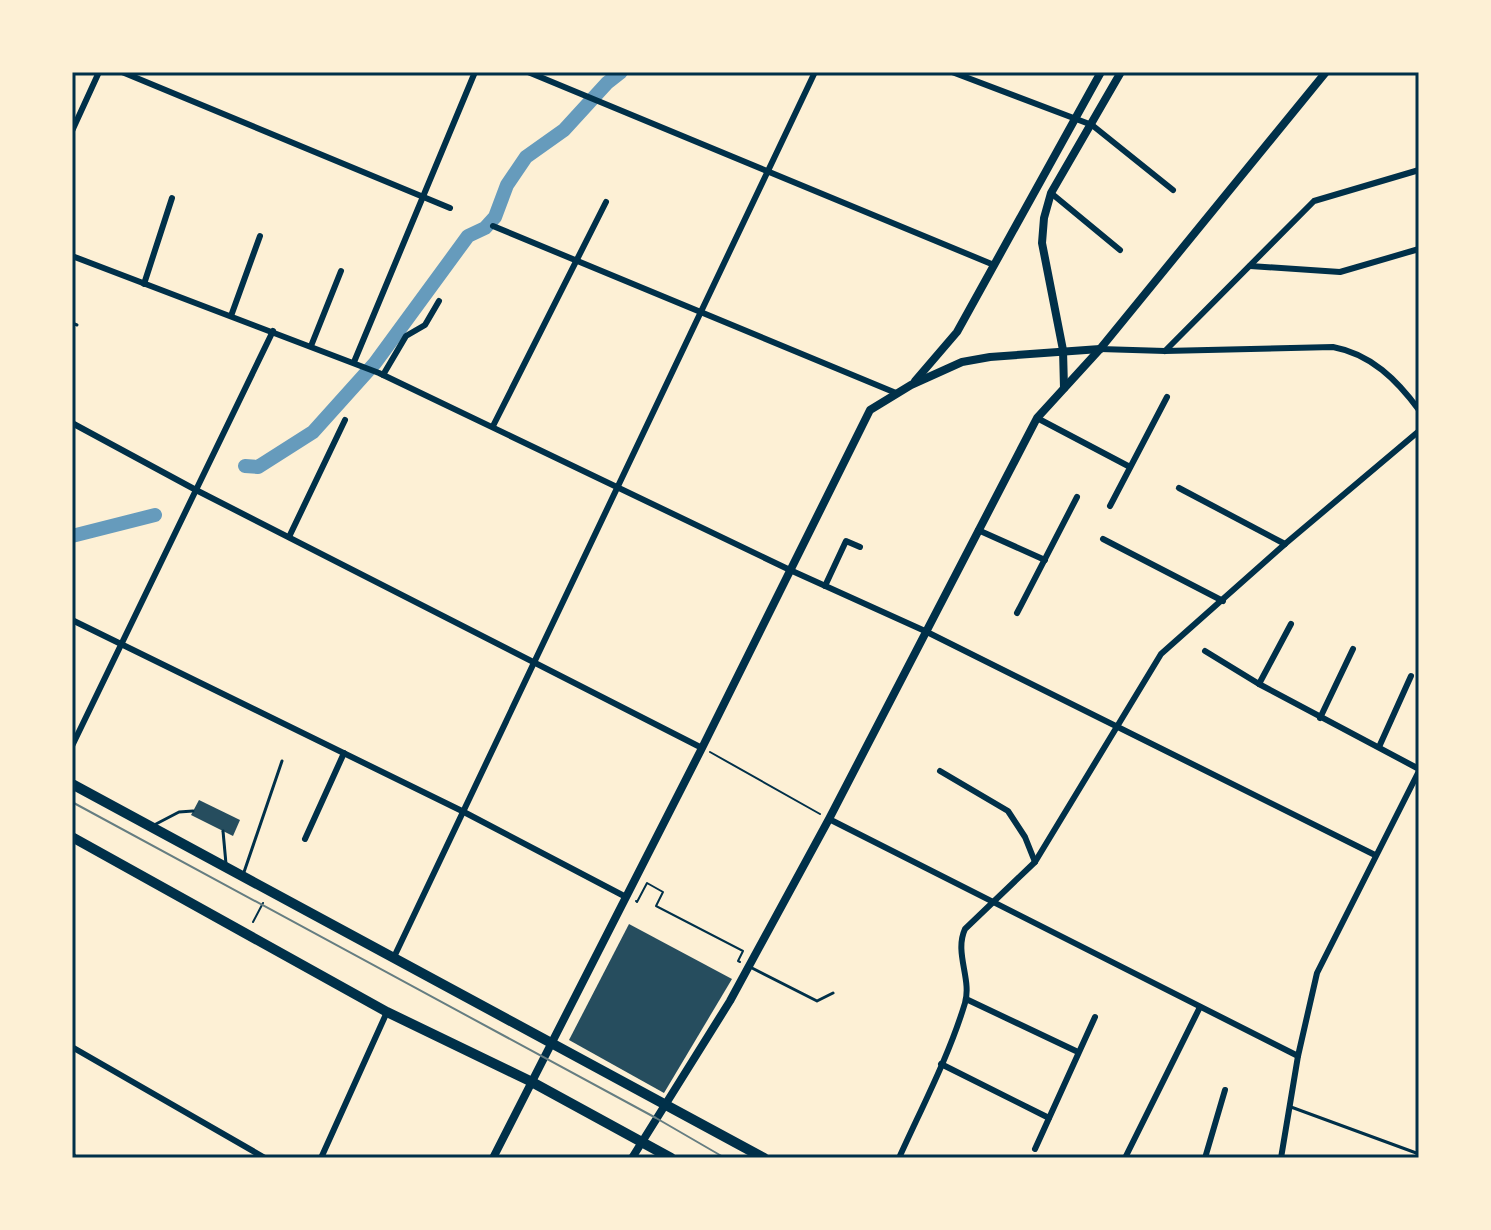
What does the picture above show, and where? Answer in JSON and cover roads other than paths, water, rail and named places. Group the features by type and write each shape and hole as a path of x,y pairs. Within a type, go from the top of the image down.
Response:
{"main road":[{"path":"72,784 764,1158"},
{"path":"72,837 387,1012 530,1081 671,1158"}],"street":[{"path":"72,131 99,72"},
{"path":"122,72 450,208"},
{"path":"357,363 475,72"},
{"path":"528,72 994,265"},
{"path":"394,957 815,72"},
{"path":"952,72 1092,125 1173,190"},
{"path":"911,385 957,332 1101,72"},
{"path":"1064,388 1063,350 1042,243 1044,218 1051,193 1121,72"},
{"path":"632,1158 748,967 829,819 1037,418 1100,349 1326,72"},
{"path":"1165,351 1314,201 1419,170"},
{"path":"1051,193 1120,250"},
{"path":"144,284 172,198"},
{"path":"493,426 606,202"},
{"path":"493,226 896,393"},
{"path":"231,316 260,236"},
{"path":"1250,266 1340,272 1419,249"},
{"path":"72,256 381,374 790,570 925,631 1375,855"},
{"path":"311,346 341,271"},
{"path":"381,374 406,336 425,325 439,301"},
{"path":"72,746 273,331"},
{"path":"493,1158 870,410 911,385 962,362 990,357 1063,350 1165,351 1314,345 1351,350 1368,358 1391,378 1419,410"},
{"path":"1110,506 1167,397"},
{"path":"1037,418 1130,467"},
{"path":"289,537 345,420"},
{"path":"72,423 196,490 702,748"},
{"path":"899,1158 966,999 960,941 965,929 1035,862 1161,654 1419,431"},
{"path":"1179,488 1285,544"},
{"path":"1017,613 1077,497"},
{"path":"978,530 1045,560"},
{"path":"1103,539 1223,601"},
{"path":"825,586 846,541 860,547"},
{"path":"72,620 462,811 626,897"},
{"path":"1259,684 1291,624"},
{"path":"1320,718 1353,649"},
{"path":"1205,651 1320,718 1419,770 1317,973 1298,1056 1281,1158"},
{"path":"1379,747 1411,676"},
{"path":"305,839 344,753"},
{"path":"940,771 1008,811 1025,837 1035,862"},
{"path":"829,819 1298,1056"},
{"path":"966,999 1078,1052"},
{"path":"1125,1158 1200,1007"},
{"path":"321,1158 387,1012"},
{"path":"1035,1149 1095,1017"},
{"path":"72,1047 265,1158"},
{"path":"941,1064 1049,1118"},
{"path":"1205,1158 1225,1090"}],"lane":[{"path":"72,323 77,325"},
{"path":"242,876 282,761"},
{"path":"151,827 179,812 193,811"},
{"path":"223,831 227,868"},
{"path":"748,967 817,1001 833,993"},
{"path":"1290,1106 1419,1154"}],"waterway":[{"path":"245,466 258,467 313,432 375,363 468,236 485,228 495,217 507,185 526,157 564,130 621,72"},
{"path":"72,536 155,515"}],"tram line":[{"path":"72,802 725,1158"}]}
